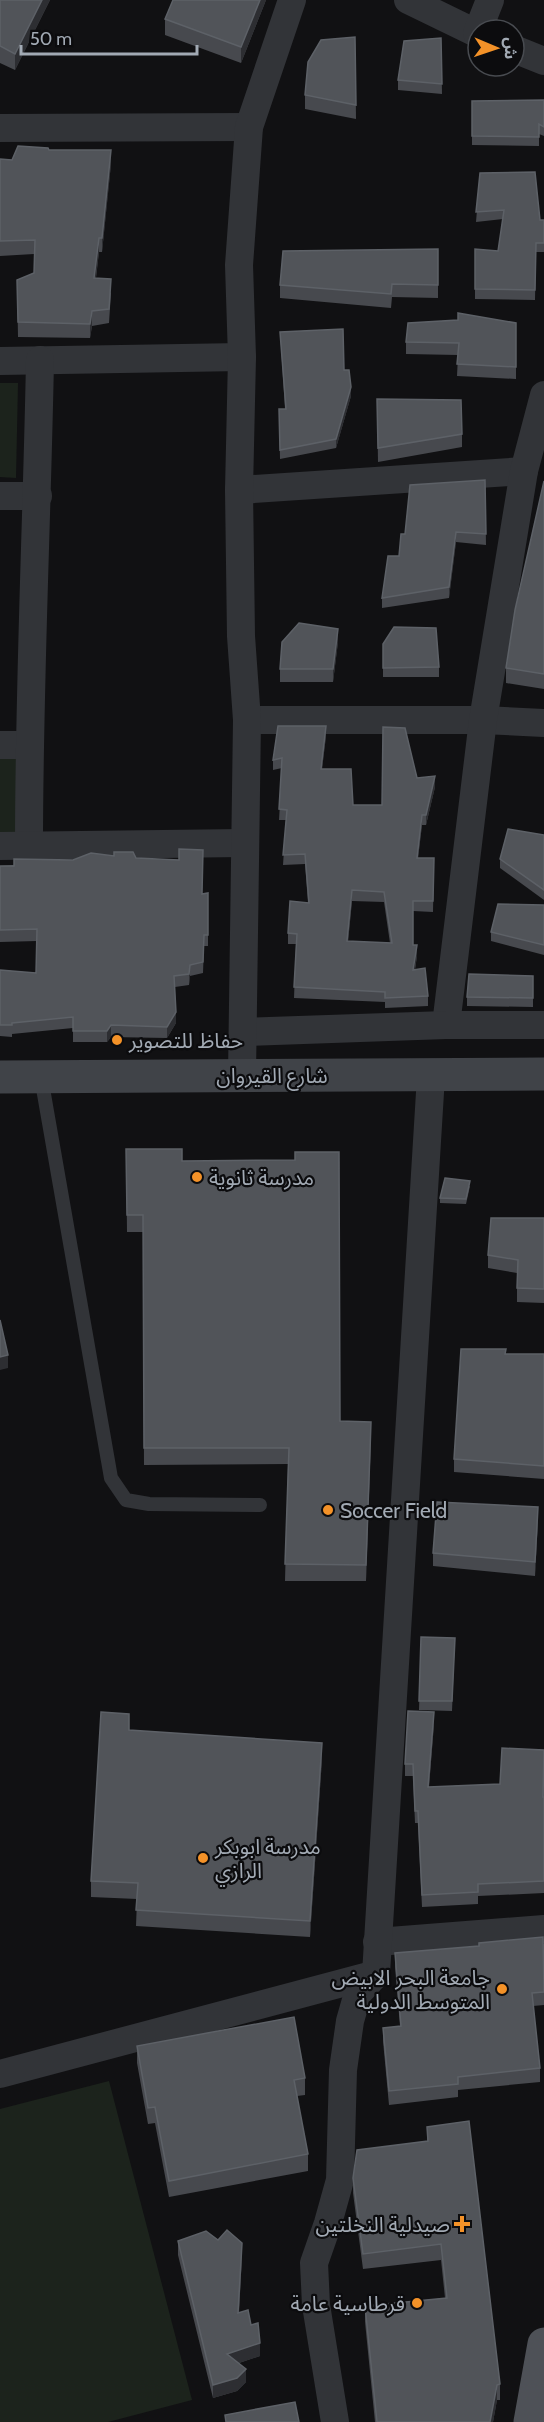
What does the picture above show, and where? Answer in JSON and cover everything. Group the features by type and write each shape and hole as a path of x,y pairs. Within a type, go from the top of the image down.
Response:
{"main road":[{"name":"شارع القيروان","path":"0,1077 544,1074"},
{"path":"530,2422 544,2344"}],"street":[{"path":"242,1075 243,843 247,720 241,636 240,265 249,127 292,0"},
{"path":"408,0 466,28"},
{"path":"483,18 490,0"},
{"path":"526,54 544,61"},
{"path":"0,128 249,127"},
{"path":"0,361 242,357"},
{"path":"29,845 29,745 38,496 40,360"},
{"path":"446,1025 483,720 524,471 544,396"},
{"path":"239,490 524,471"},
{"path":"0,496 38,496"},
{"path":"247,720 483,720 544,723"},
{"path":"0,746 29,745"},
{"path":"0,846 243,843"},
{"path":"243,1032 544,1024"},
{"path":"335,2422 316,2305 314,2263 340,2180 343,2070 350,2020 358,1993 376,1974 431,1076"},
{"path":"378,1942 544,1929"},
{"path":"0,2074 376,1974"}],"lane":[{"path":"41,1077 111,1478 126,1500 149,1504 260,1505"}],"shaded area":[{"path":"0,383 18,383 16,478 0,477"},
{"path":"0,757 18,757 19,833 0,833"},
{"path":"109,2081 192,2400 108,2422 0,2422 0,2109"}],"building":[{"path":"0,0 42,0 15,54 0,46"},
{"path":"173,0 260,0 241,47 165,19"},
{"path":"355,37 356,105 305,95 308,62 321,40"},
{"path":"441,38 442,84 398,80 404,41"},
{"path":"544,100 544,127 539,124 539,137 472,136 472,101"},
{"path":"18,146 48,148 49,150 111,150 102,238 99,238 94,278 111,279 109,309 92,311 90,324 18,322 17,280 34,273 35,240 0,241 0,159 12,160"},
{"path":"535,172 540,220 544,220 544,243 536,243 535,290 475,289 475,249 498,251 504,210 476,212 480,173"},
{"path":"438,249 438,285 392,284 391,294 280,285 283,251"},
{"path":"458,313 516,323 516,367 457,364 459,343 406,342 408,323 458,320"},
{"path":"343,329 344,370 349,370 351,387 336,439 280,450 279,409 286,409 280,332"},
{"path":"377,399 461,400 462,434 378,448"},
{"path":"485,480 486,534 456,532 449,587 382,598 388,556 399,556 401,534 405,534 410,485"},
{"path":"544,481 544,674 506,668 515,610"},
{"path":"299,623 338,629 333,669 280,669 282,642"},
{"path":"394,627 436,628 439,667 383,668 383,644"},
{"path":"278,726 326,726 321,769 351,769 353,805 382,805 383,727 405,728 417,778 435,776 426,815 422,815 417,858 434,858 433,901 413,901 413,945 417,945 413,970 425,968 428,996 385,998 385,992 294,987 297,934 288,933 290,901 309,903 305,854 283,855 287,810 279,809 282,758 273,760","holes":["352,890 384,892 392,943 347,941"]},
{"path":"508,829 544,835 544,890 500,859"},
{"path":"179,849 203,850 202,894 208,893 208,935 204,935 203,962 190,965 189,974 174,976 176,1012 167,1027 111,1025 107,1031 73,1031 73,1017 0,1025 0,970 36,973 37,929 0,930 0,866 14,866 14,859 73,860 91,853 114,856 114,852 133,852 136,858 179,860"},
{"path":"498,904 544,905 544,945 491,932"},
{"path":"469,974 533,976 533,998 467,997"},
{"path":"126,1149 182,1149 182,1161 295,1160 295,1152 339,1152 340,1421 371,1422 366,1565 285,1564 289,1448 144,1448 143,1215 127,1215"},
{"path":"445,1178 470,1181 466,1199 440,1198"},
{"path":"491,1218 544,1218 544,1289 517,1288 518,1260 488,1255"},
{"path":"0,1320 8,1355 0,1357"},
{"path":"461,1349 506,1349 505,1354 544,1354 544,1466 454,1459"},
{"path":"437,1502 538,1507 535,1562 433,1553"},
{"path":"421,1637 455,1638 452,1701 419,1701"},
{"path":"408,1711 434,1712 428,1787 500,1784 502,1748 544,1750 544,1881 478,1884 478,1892 422,1895 413,1764 405,1764"},
{"path":"101,1712 129,1714 129,1730 322,1743 310,1921 136,1910 138,1883 91,1881"},
{"path":"543,1937 544,1992 532,1993 540,2068 458,2077 458,2084 389,2091 383,2028 401,2026 395,1953 479,1946 479,1943"},
{"path":"294,2017 305,2078 294,2080 308,2154 169,2181 155,2107 148,2108 137,2046"},
{"path":"469,2121 500,2384 497,2385 490,2422 377,2422 365,2306 447,2298 441,2244 363,2254 353,2178 357,2150 428,2141 427,2127"},
{"path":"227,2230 242,2243 238,2313 248,2310 251,2325 258,2323 260,2343 227,2354 246,2369 237,2378 213,2385 178,2241 206,2231 218,2240"},
{"path":"295,2402 299,2422 226,2422 225,2415"}],"place":[{"name":"حفاظ للتصوير","path":"117,1040"},
{"name":"مدرسة ثانوية","path":"197,1177"},
{"name":"Soccer Field","path":"328,1510"},
{"name":"مدرسة ابوبكر الرازي","path":"203,1858"},
{"name":"جامعة البحر الابيض المتوسط الدولية","path":"502,1989"},
{"name":"صيدلية النخلتين","path":"462,2224"},
{"name":"قرطاسية عامة","path":"417,2303"}]}
